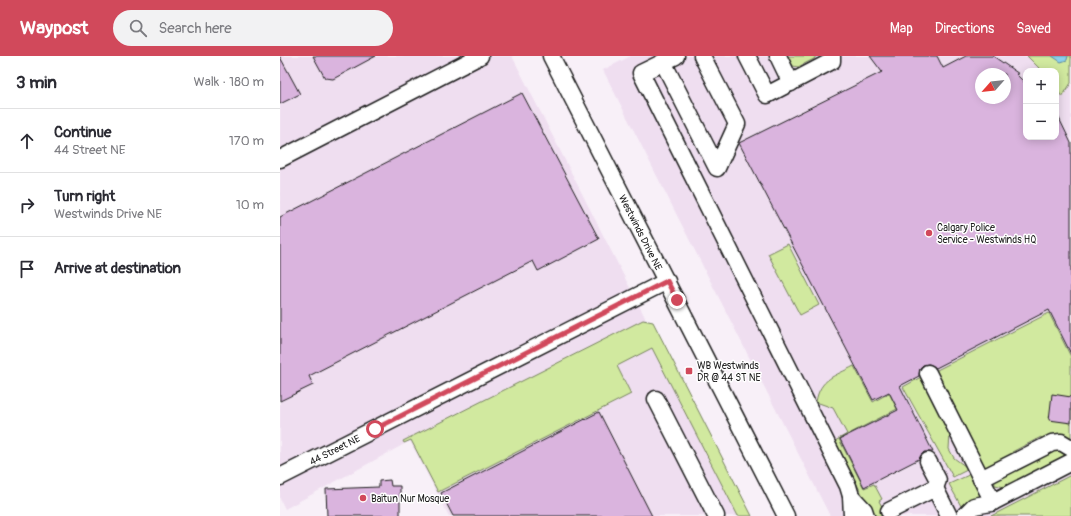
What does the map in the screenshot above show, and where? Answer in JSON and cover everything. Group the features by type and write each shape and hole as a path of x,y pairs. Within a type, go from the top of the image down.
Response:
{"street":[{"path":"280,159 480,56"},
{"name":"Westwinds Drive NE","path":"552,56 786,516"},
{"path":"694,179 717,168 737,124 702,56"},
{"path":"747,56 767,95 832,61 832,56"},
{"path":"778,56 791,82"},
{"path":"717,168 670,59 640,73 848,486 851,496 852,516"},
{"name":"44 Street NE","path":"280,477 667,281"},
{"path":"928,373 992,502"},
{"path":"656,399 716,516"},
{"path":"981,479 1052,443 1061,442 1071,448"},
{"path":"889,511 935,488 938,480 928,461"},
{"path":"964,516 974,506 992,502 1071,462"},
{"path":"935,488 949,516"},
{"path":"851,496 864,510 866,516"},
{"path":"968,516 979,515 992,502"}],"shaded area":[{"path":"280,56 512,56 746,516 449,516 410,441 285,509 280,499"},
{"path":"631,56 1071,56 1071,516 830,516 603,70"}],"green space":[{"path":"788,56 816,56 814,59 798,67 793,66"},
{"path":"1027,56 1071,56 1071,83 1062,97 1059,92 1059,68 1039,68"},
{"path":"788,244 819,305 800,315 768,254"},
{"path":"1049,313 1071,357 1071,443 1045,442 1041,437 1012,452 1015,458 989,470 984,467 935,371"},
{"path":"643,320 653,322 752,516 738,516 652,348 617,366 631,394 438,492 411,440 404,443 403,441"},
{"path":"854,366 873,402 889,393 897,409 839,439 864,488 874,484 882,499 879,501 887,516 873,516 835,441 847,434 833,408 816,402 821,388 829,379"},
{"path":"921,377 950,433 949,449 954,458 969,469 953,477 903,387"},
{"path":"1055,447 1069,454 1005,487 995,485 994,478"},
{"path":"971,474 981,497 964,508 961,506 949,484"},
{"path":"1071,475 1071,516 991,516"}],"water":[{"path":"1052,56 1068,56 1067,60 1061,62"}],"building":[{"path":"313,56 376,56 333,79 325,78"},
{"name":"Calgary Police Service - Westwinds HQ","path":"870,56 937,56 943,68 966,56 993,56 1010,68 975,68 975,104 1011,104 1011,68 1019,74 1016,74 1023,81 1023,140 1059,140 1059,118 1071,143 1071,354 1049,310 936,368 929,364 923,365 920,368 919,376 900,386 933,452 924,452 919,459 864,487 840,439 898,410 889,392 873,400 739,143 882,72"},
{"path":"280,57 300,94 280,104"},
{"path":"522,93 599,239 538,271 533,261 309,376 313,385 280,401 280,217"},
{"path":"1052,394 1071,397 1071,423 1049,420"},
{"path":"599,412 652,516 453,516 441,493"},
{"name":"Baitun Nur Mosque","path":"390,480 391,486 400,486 400,516 327,516 326,489 379,487 379,481"}],"place":[{"name":"Calgary Police Service - Westwinds HQ","path":"929,233"},
{"name":"WB Westwinds DR @ 44 ST NE","path":"689,371"},
{"name":"Baitun Nur Mosque","path":"363,498"}],"route":[{"path":"375,429 667,281 677,300"}]}
